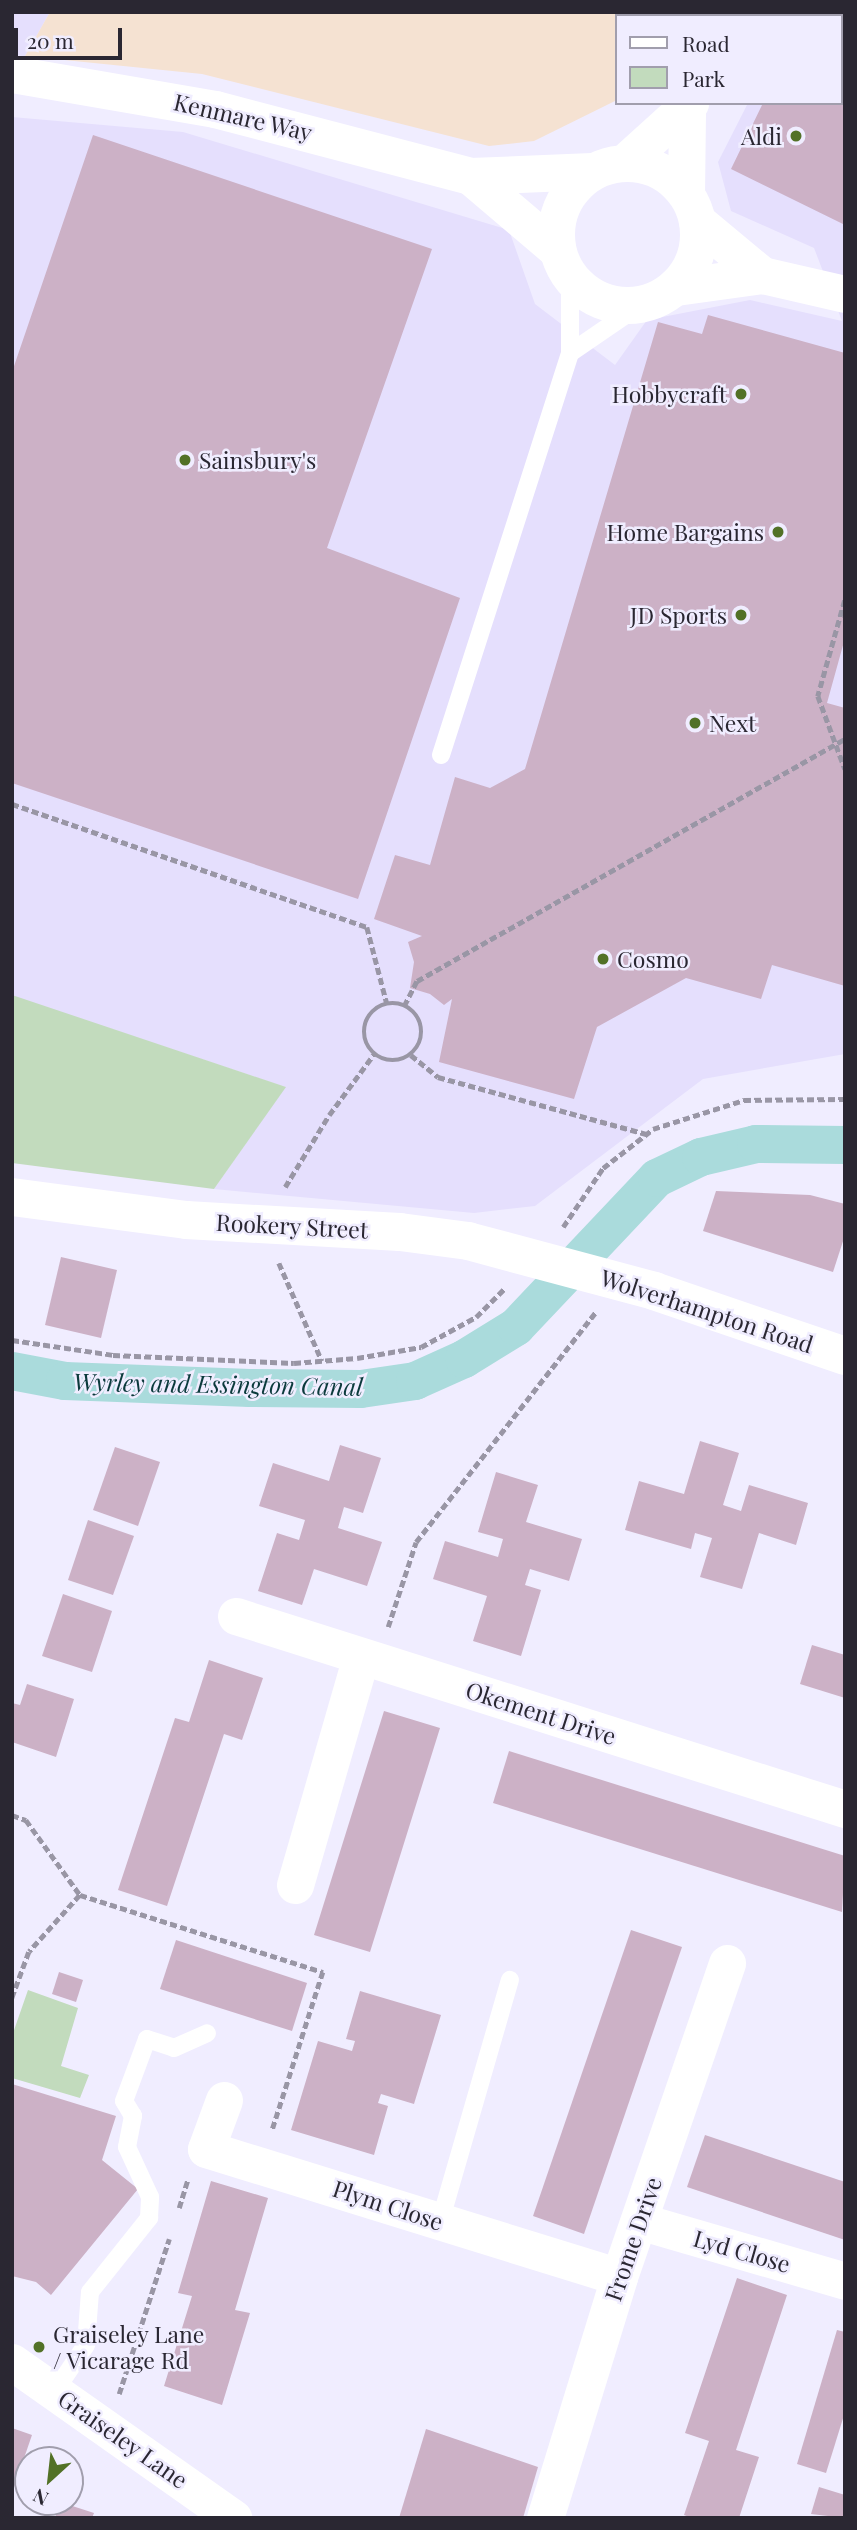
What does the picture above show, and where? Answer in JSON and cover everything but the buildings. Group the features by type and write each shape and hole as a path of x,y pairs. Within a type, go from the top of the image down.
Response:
{"street":[{"name":"Kenmare Way","path":"12,75 215,109 470,176"},
{"path":"563,264 555,228 561,204 574,184 608,167 689,105"},
{"path":"676,287 691,268 698,243 692,207 689,105"},
{"path":"470,176 650,166 671,177 692,207 762,275"},
{"path":"470,176 601,300 639,305 676,287 762,275 845,295"},
{"name":"Rookery Street","path":"12,1197 88,1209 262,1226 400,1232 509,1264 563,1250"},
{"name":"Wolverhampton Road","path":"563,1250 637,1286 845,1356"},
{"name":"Okement Drive","path":"236,1616 845,1810"},
{"path":"295,1885 369,1659"},
{"name":"Frome Drive","path":"545,2518 619,2277 727,1963"},
{"path":"206,2149 224,2100"},
{"name":"Plym Close","path":"206,2149 619,2277"},
{"name":"Lyd Close","path":"639,2221 845,2281"},
{"name":"Graiseley Lane","path":"12,2362 97,2419 233,2518"}],"lane":[{"path":"441,755 570,353 563,264"},
{"path":"570,353 639,305"},
{"path":"440,2222 510,1980"},
{"path":"55,2391 86,2345 90,2292 149,2218 150,2196 127,2147 133,2116 124,2101 147,2039 174,2048 207,2033"}],"path":[{"path":"845,600 818,696 845,769"},
{"path":"404,1006 416,981 845,739"},
{"path":"12,804 366,927 387,1004"},
{"path":"387,1004 404,1006 419,1018 422,1028 418,1047 411,1055 393,1061 374,1054 364,1030 372,1013 387,1004"},
{"path":"322,1361 262,1226 328,1115 374,1054"},
{"path":"411,1055 438,1077 646,1134"},
{"path":"563,1250 576,1214 603,1168 646,1134 744,1100 845,1099"},
{"path":"12,1340 113,1355 322,1361 422,1347 477,1317 509,1264"},
{"path":"369,1659 416,1542 637,1286"},
{"path":"12,1815 26,1820 80,1895 323,1972 259,2164"},
{"path":"12,1998 29,1952 80,1895"},
{"path":"176,2217 193,2164 206,2149"},
{"path":"97,2419 118,2400 172,2230"}],"shaded area":[{"path":"12,12 50,12 25,56 12,55"},
{"path":"50,12 707,12 616,14 616,100 534,141 489,146 202,74 25,56"},
{"path":"845,12 845,1054 703,1079 535,1206 474,1213 214,1189 285,1087 12,996 12,117 183,132 509,230 535,304 615,365 647,320 750,300 842,321 814,248 731,211 718,162 747,105 843,105 843,14 794,14"}],"green space":[{"path":"12,995 286,1087 214,1189 12,1163"},
{"path":"28,1990 78,2008 61,2066 89,2075 80,2098 12,2078 12,2036"}],"waterway":[{"name":"Wyrley and Essington Canal","path":"12,1371 65,1381 250,1388 361,1389 415,1381 464,1359 516,1327 657,1178 701,1157 756,1144 845,1145"}],"place":[{"name":"Aldi","path":"796,136"},
{"name":"Hobbycraft","path":"741,394"},
{"name":"Sainsbury's","path":"185,460"},
{"name":"Home Bargains","path":"778,532"},
{"name":"JD Sports","path":"741,615"},
{"name":"Next","path":"695,723"},
{"name":"Cosmo","path":"603,959"},
{"name":"Graiseley Lane / Vicarage Rd","path":"39,2347"}]}
